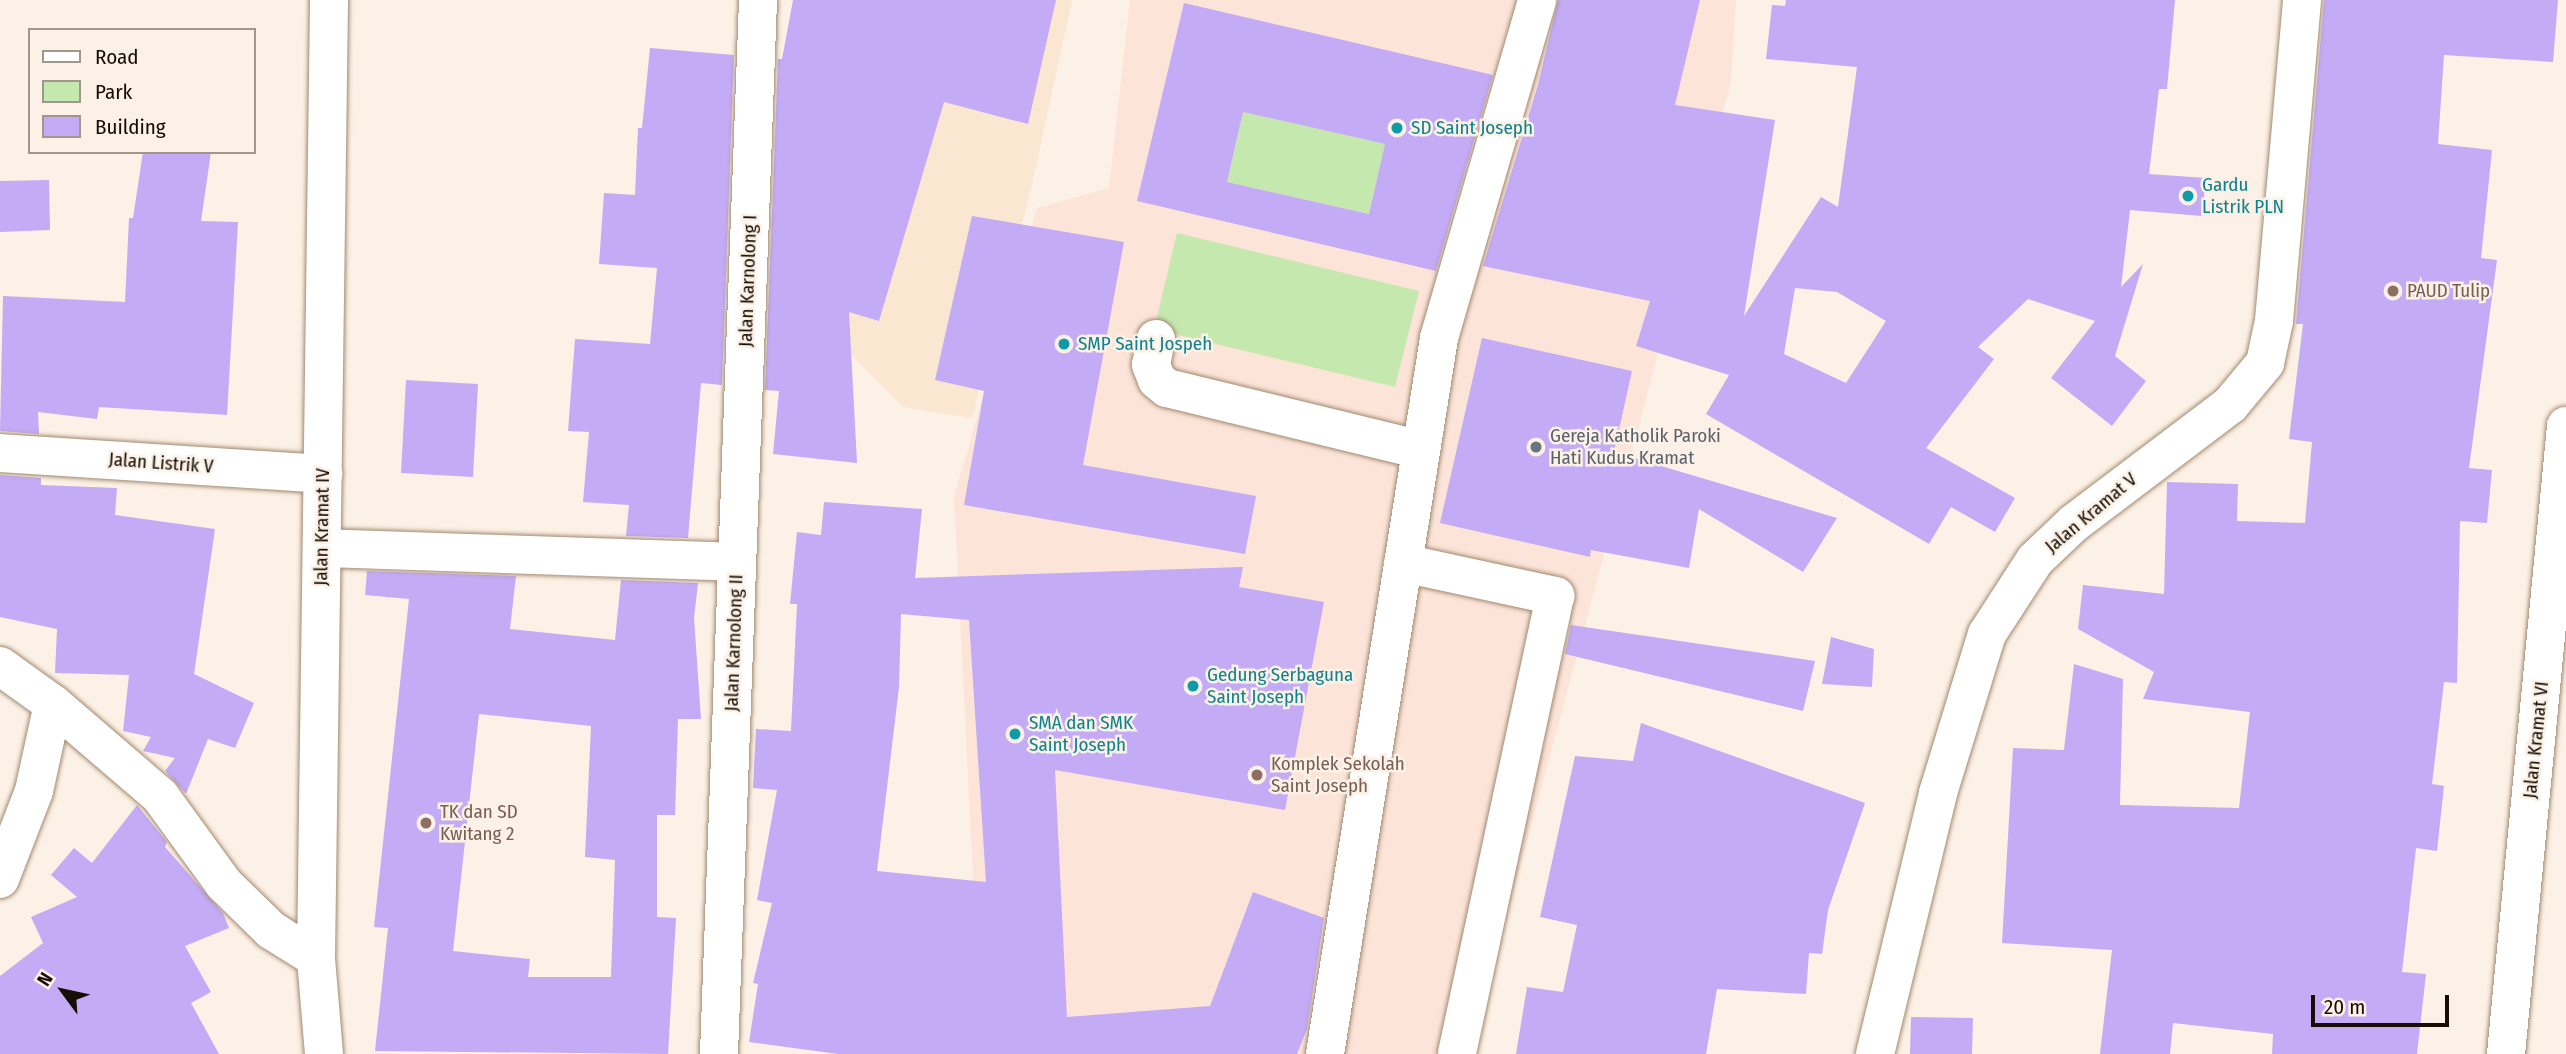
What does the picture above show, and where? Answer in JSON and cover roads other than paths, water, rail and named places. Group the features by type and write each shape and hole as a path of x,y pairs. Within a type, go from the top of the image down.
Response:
{"street":[{"name":"Jalan Kramat IV","path":"324,1054 316,958 329,0"},
{"name":"Jalan Karnolong I","path":"737,562 758,0"},
{"path":"1325,1054 1438,338 1537,0"},
{"name":"Jalan Kramat V","path":"1875,1054 1938,793 1987,634 2035,560 2074,523 2230,405 2265,363 2274,321 2302,0"},
{"path":"1156,339 1151,365 1157,380 1167,388 1421,450"},
{"name":"Jalan Kramat VI","path":"2505,1054 2551,757 2566,426"},
{"name":"Jalan Listrik V","path":"0,453 323,474"},
{"name":"Jalan Karnolong II","path":"322,548 737,562 719,1054"},
{"path":"1403,563 1555,596 1457,1054"},
{"path":"0,666 53,704 160,796 224,884 262,921 316,958"},
{"path":"0,879 34,791 53,704"}],"place":[{"name":"SD Saint Joseph","path":"1397,128"},
{"name":"Gardu Listrik PLN","path":"2188,196"},
{"name":"PAUD Tulip","path":"2393,291"},
{"name":"SMP Saint Jospeh","path":"1064,344"},
{"name":"Gereja Katholik Paroki Hati Kudus Kramat","path":"1536,447"},
{"name":"Gedung Serbaguna Saint Joseph","path":"1193,686"},
{"name":"SMA dan SMK Saint Joseph","path":"1015,734"},
{"name":"Komplek Sekolah Saint Joseph","path":"1257,775"},
{"name":"TK dan SD Kwitang 2","path":"426,823"}]}
